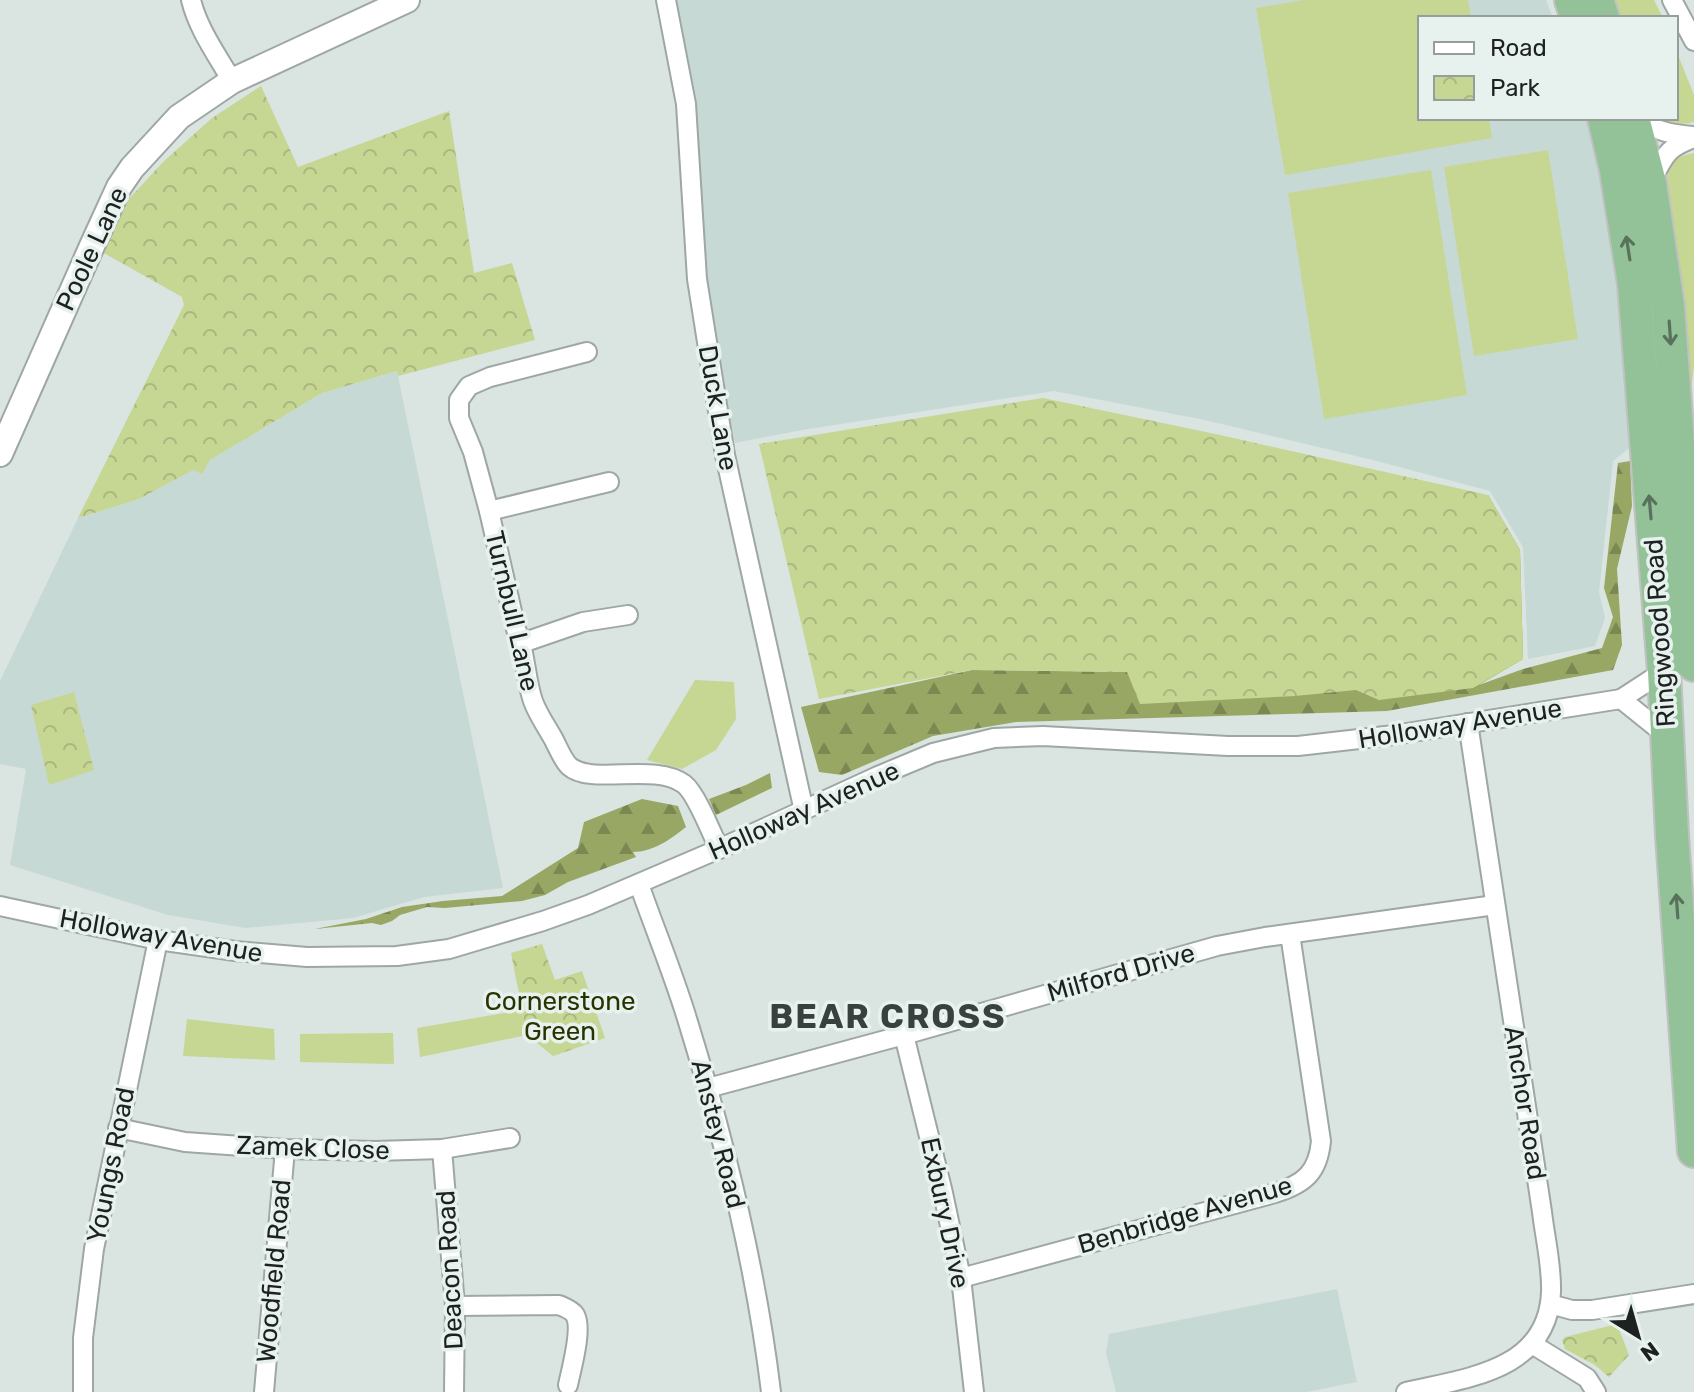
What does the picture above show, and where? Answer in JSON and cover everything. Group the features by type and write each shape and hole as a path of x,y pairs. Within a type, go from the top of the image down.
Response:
{"highway":[{"name":"Ringwood Road","path":"1604,120 1616,170 1634,284 1679,668"},
{"name":"Ringwood Road","path":"1634,120 1650,183 1668,306 1679,668 1667,736 1694,1151"}],"street":[{"path":"191,0 209,43 232,81"},
{"name":"Poole Lane","path":"0,454 119,187 132,168 179,117 232,81 407,0"},
{"name":"Duck Lane","path":"666,0 686,104 697,279 721,430 804,811"},
{"path":"1672,0 1694,41"},
{"path":"1642,120 1648,126 1668,134 1694,137"},
{"path":"1650,183 1668,150 1694,137"},
{"name":"Turnbull Lane","path":"587,352 490,377 469,386 459,400 459,418 473,452 489,511 516,629 522,643 523,663 534,704 568,766 580,772 601,774 658,774 685,784 719,849"},
{"path":"489,511 609,482"},
{"path":"522,643 583,622 628,615"},
{"name":"Holloway Avenue","path":"0,906 158,940 261,954 397,956 449,949 573,910 639,884 933,753 994,738 1043,736 1228,746 1298,746 1384,737 1621,699 1679,668"},
{"path":"1621,699 1667,736"},
{"name":"Anchor Road","path":"1406,1392 1498,1368 1518,1358 1540,1334 1550,1304 1542,1212 1468,723"},
{"name":"Anstey Road","path":"639,884 708,1088 756,1291 771,1392"},
{"name":"Milford Drive","path":"708,1088 1217,946 1495,905"},
{"name":"Benbridge Avenue","path":"961,1278 1275,1193 1305,1179 1315,1166 1321,1141 1290,934"},
{"name":"Youngs Road","path":"83,1392 83,1338 88,1289 158,940"},
{"name":"Exbury Drive","path":"904,1035 961,1278 974,1392"},
{"name":"Zamek Close","path":"118,1128 185,1142 285,1149 442,1149 510,1138"},
{"name":"Woodfield Road","path":"264,1392 285,1149"},
{"name":"Deacon Road","path":"442,1149 455,1306 454,1392"},
{"path":"1550,1304 1572,1310 1592,1310 1694,1294"},
{"path":"455,1306 559,1305 569,1309 575,1315 577,1325 568,1385"},
{"path":"1532,1344 1587,1378 1596,1392"}],"shaded area":[{"path":"675,0 1546,0 1552,16 1418,16 1418,120 1589,120 1610,230 1626,372 1629,448 1613,461 1599,592 1605,618 1595,646 1528,659 1523,547 1490,491 1205,420 1054,391 735,443 724,399 705,273"},
{"path":"397,371 503,888 424,897 353,918 245,928 168,915 10,865 26,769 0,764 0,681 78,518 139,499 322,393"},
{"path":"1337,1289 1357,1382 1307,1392 1116,1392 1106,1353 1109,1334"}],"green space":[{"path":"1304,0 1468,0 1471,16 1418,16 1418,120 1489,120 1492,138 1285,175 1256,8"},
{"path":"1607,0 1654,0 1662,16 1613,16"},
{"path":"1678,55 1694,95 1694,122 1661,120 1678,120"},
{"path":"261,86 298,167 449,111 474,273 512,263 535,340 398,376 397,371 322,393 210,460 202,474 193,470 139,499 78,518 184,305 182,297 102,252 110,231 126,202 163,162 212,118"},
{"path":"1548,150 1578,339 1474,356 1444,167"},
{"path":"1694,153 1694,367 1689,404 1694,417 1694,522 1666,186 1672,163"},
{"path":"1431,170 1467,395 1324,419 1288,193"},
{"path":"1043,398 1488,495 1520,550 1523,659 1473,688 1379,700 1356,690 1140,704 1127,672 972,670 819,699 759,444"},
{"path":"1630,461 1632,506 1617,569 1622,645 1613,670 1387,711 1016,722 933,736 842,775 819,772 801,707 972,670 1127,672 1488,495 1520,550 1523,659 1479,685 1523,669 1602,648 1613,617 1604,588 1618,463"},
{"path":"695,680 734,682 736,719 716,750 682,769 647,760"},
{"path":"74,692 94,770 49,785 31,705"},
{"path":"770,773 772,788 716,815 709,799"},
{"path":"642,799 678,806 686,827 655,847 633,852 636,857 568,882 545,895 522,901 427,907 381,925 372,923 315,929 366,919 402,907 502,896 578,848 584,822"},
{"name":"Cornerstone Green","path":"542,944 555,980 582,971 605,1038 553,1056 527,1035 511,953"},
{"path":"522,1010 527,1035 420,1057 417,1028"},
{"path":"187,1019 274,1029 275,1060 183,1056"},
{"path":"393,1033 394,1064 300,1062 300,1034"},
{"path":"1617,1324 1629,1355 1609,1377 1595,1365 1565,1349 1562,1340 1565,1337"}],"district":[{"name":"BEAR CROSS","path":"888,1016"}]}
